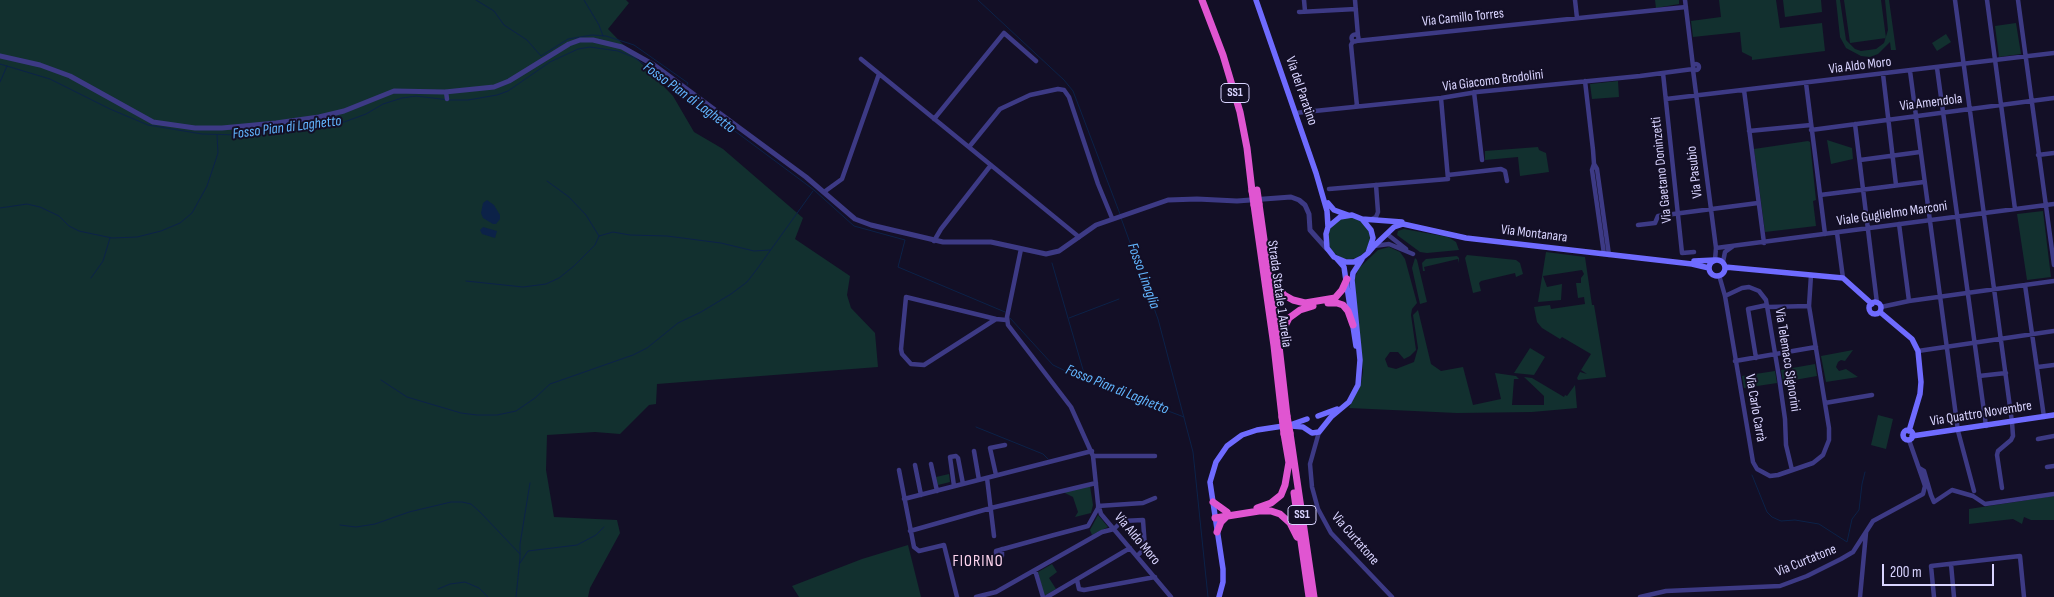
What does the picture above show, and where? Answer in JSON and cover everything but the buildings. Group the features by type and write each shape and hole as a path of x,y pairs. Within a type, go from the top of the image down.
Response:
{"highway":[{"name":"Strada Statale 1 Aurelia","path":"1202,0 1223,55 1237,102 1247,148 1284,416 1314,597"},
{"name":"Strada Statale 1 Aurelia","path":"1206,0 1228,53 1237,82 1252,147 1254,190"},
{"name":"Strada Statale 1 Aurelia","path":"1256,204 1267,258 1279,346 1284,416"},
{"path":"1267,258 1271,263 1277,287 1286,297 1298,302 1308,303 1333,299 1342,290 1347,279"},
{"path":"1279,346 1288,320 1296,313 1308,307 1332,303 1341,304 1348,312 1353,325"},
{"name":"Strada Statale 1 Aurelia","path":"1287,433 1289,462 1309,597"},
{"path":"1214,516 1260,507 1276,500 1285,488 1289,462"},
{"path":"1212,502 1227,514 1262,511 1277,513 1286,518 1294,527 1300,550 1303,553"},
{"path":"1217,532 1227,514"}],"main road":[{"name":"Via del Paratino","path":"1256,0 1321,191"},
{"path":"1321,191 1330,208 1336,212 1362,219 1371,230 1373,238 1368,253"},
{"path":"1219,597 1224,576 1212,502 1211,477 1216,462 1227,446 1247,432 1290,425 1307,419 1312,415 1328,414 1338,409 1348,398 1355,384 1358,366 1347,279 1344,267 1327,248 1326,234 1329,217 1321,191"},
{"path":"1328,227 1340,217 1348,215"},
{"name":"Via Montanara","path":"1362,219 1388,220 1466,238 1698,265 1710,268"},
{"path":"1337,259 1354,262 1362,258 1400,224 1414,226"},
{"path":"1290,425 1307,428 1312,432 1319,432 1349,402 1359,379 1359,342 1352,280 1362,258"},
{"name":"Via Montanara","path":"1652,260 1658,258 1698,262 1715,260"},
{"path":"1724,264 1723,273 1714,275 1710,264 1715,260 1724,264 1843,278 1877,306 1914,343 1918,352 1921,382 1920,394 1910,436"},
{"name":"Via Quattro Novembre","path":"1910,436 1958,431 2054,415"},
{"path":"1318,416 1322,419 1323,426"},
{"path":"1307,419 1305,423 1307,428"}],"street":[{"path":"1304,0 1305,11"},
{"path":"1355,0 1356,38 1351,45 1357,106"},
{"path":"1575,0 1578,18"},
{"name":"Via Pasubio","path":"1685,0 1695,67 1716,248 1715,260"},
{"path":"1955,0 2012,422 2013,436 1998,451 1997,455 2002,488"},
{"path":"1987,0 2015,209"},
{"path":"2018,0 2054,266"},
{"name":"Via Camillo Torres","path":"1356,38 1686,7"},
{"path":"1299,12 1356,9"},
{"path":"934,119 1004,33 1036,61"},
{"path":"0,56 40,65 70,76 153,122 195,128 222,128 276,124 319,117 344,111 394,91 446,96 501,85 574,41 593,40 608,42 622,47 654,65 824,192 859,221 934,241 948,243 991,242 1037,253 1050,254 1058,251 1093,226 1160,202 1181,199 1230,201 1290,197 1299,200 1305,205 1309,214 1309,227 1312,234 1330,253"},
{"name":"Via Aldo Moro","path":"1666,99 2054,54"},
{"path":"861,59 1079,237"},
{"name":"Via Giacomo Brodolini","path":"1295,113 1441,98 1474,92 1663,73 1695,67"},
{"path":"1937,68 1986,426"},
{"path":"1910,71 1914,117 1958,431 1974,491"},
{"name":"Via Gaetano Doninzetti","path":"1663,73 1682,253 1694,252"},
{"path":"824,192 842,179 879,74"},
{"path":"1883,74 1896,185"},
{"path":"1585,81 1594,164 1592,170 1606,255"},
{"path":"1806,83 1825,234"},
{"path":"969,147 1000,109 1030,95 1058,89 1064,90 1069,97 1098,184 1108,209 1114,218"},
{"path":"1744,90 1764,243"},
{"path":"1474,92 1482,160"},
{"path":"1441,98 1448,177"},
{"name":"Via Amendola","path":"1749,131 1855,124 2054,98"},
{"path":"1855,124 1877,306 2054,281"},
{"path":"1860,160 1920,152"},
{"path":"2038,155 2054,153"},
{"path":"934,241 940,229 991,166"},
{"path":"1329,189 1448,177 1501,169 1506,171 1507,181"},
{"path":"1820,195 1924,182"},
{"path":"1372,219 1376,217 1378,212 1376,185"},
{"path":"1638,225 1654,223 1658,216 1758,203"},
{"name":"Viale Guglielmo Marconi","path":"1716,248 2054,204"},
{"path":"1378,212 1388,220"},
{"path":"1899,224 1909,301"},
{"path":"1837,232 1843,278"},
{"path":"1312,234 1321,236 1326,234"},
{"path":"1374,246 1389,244 1414,254 1387,234"},
{"path":"1724,264 1725,252 1733,247"},
{"path":"996,319 924,365 911,364 902,354 906,297 1006,320 1022,249"},
{"name":"Via Carlo Carrà","path":"1719,275 1725,296 1753,462 1757,469 1770,476 1813,463 1825,451 1829,440 1825,403"},
{"path":"1811,275 1809,306 1825,403 1872,395"},
{"path":"2025,285 2044,417"},
{"name":"Via Telemaco Signorini","path":"1725,296 1742,288 1749,287 1759,291 1764,296 1768,306 1785,419 1786,445 1792,470"},
{"path":"1756,358 1748,309 1768,306 1809,306"},
{"name":"Via Aldo Moro","path":"1006,320 1010,329 1066,400 1092,453 1098,507 1171,597"},
{"path":"1918,352 2054,331"},
{"path":"1914,343 1926,350"},
{"path":"1735,361 1816,348"},
{"path":"2038,367 2054,365"},
{"path":"1979,376 2006,373"},
{"name":"Via Curtatone","path":"1319,432 1310,464 1312,487 1318,509 1331,533 1392,597"},
{"path":"1910,436 1918,468 1924,471 1934,502 1952,490 1973,496 1985,504 2054,494"},
{"path":"2038,439 2054,436"},
{"path":"996,475 990,448 1005,445"},
{"path":"974,451 979,480"},
{"path":"904,499 1092,453 1155,456"},
{"path":"954,486 950,458 956,456 963,484"},
{"path":"931,464 937,490"},
{"path":"915,465 921,495"},
{"path":"2047,467 2054,466"},
{"name":"Via Curtatone","path":"1640,597 1684,590 1780,586 1807,576 1853,552 1873,521 1920,496 1924,491 1924,480 1918,468"},
{"path":"898,470 910,531 916,550 944,545 958,597"},
{"path":"987,478 994,536"},
{"path":"910,531 991,508 1096,483"},
{"path":"1002,549 1088,526 1098,507 1133,504 1155,498"},
{"path":"976,597 996,592 1102,532 1114,529 1122,521 1143,520 1145,548 1137,556"},
{"path":"1860,597 1866,531"},
{"path":"1048,597 1130,548"},
{"path":"1934,597 1931,566 2020,556 2024,597"},
{"path":"1951,564 1954,597"},
{"path":"1035,570 1043,597"},
{"path":"1077,580 1079,588 1084,590 1155,577"}],"green space":[{"path":"0,0 626,0 629,3 608,29 673,96 694,132 723,149 803,218 795,239 850,276 847,295 851,308 875,333 878,367 657,384 656,404 649,405 620,434 595,432 547,435 546,470 554,517 617,520 620,533 590,588 588,597 0,597"},
{"path":"1655,0 1679,0 1679,4 1656,8"},
{"path":"1719,0 1776,0 1780,28 1822,23 1825,51 1752,60 1752,57 1742,52 1740,32 1693,37 1691,21 1721,17"},
{"path":"1783,0 1821,0 1822,12 1785,17"},
{"path":"1836,0 1840,0 1846,40 1855,49 1861,51 1876,49 1884,43 1888,30 1885,0 1889,0 1896,50 1891,50 1890,42 1878,54 1870,57 1861,56 1846,48 1840,37"},
{"path":"1844,0 1881,0 1886,38 1850,43"},
{"path":"2016,23 2021,54 1999,57 1995,26"},
{"path":"1946,34 1951,42 1937,51 1932,43"},
{"path":"1618,81 1619,97 1592,99 1590,84"},
{"path":"1827,140 1852,148 1853,159 1831,164"},
{"path":"1810,142 1816,200 1813,201 1816,226 1765,232 1754,149"},
{"path":"1538,147 1539,150 1546,153 1549,172 1520,176 1518,157 1485,160 1485,151"},
{"path":"2043,211 2051,277 2027,280 2017,214"},
{"path":"1349,217 1364,223 1370,238 1364,253 1349,259 1334,253 1328,238 1334,223"},
{"path":"1404,229 1448,237 1456,242 1459,250 1420,252 1397,235 1398,231"},
{"path":"1389,247 1400,252 1405,259 1417,303 1412,309 1411,315 1416,350 1404,359 1398,352 1390,352 1385,359 1388,367 1396,369 1414,362 1418,348 1413,315 1418,310 1431,364 1441,371 1463,367 1473,405 1501,399 1495,373 1516,376 1519,379 1514,379 1512,405 1544,405 1544,396 1524,377 1532,378 1564,397 1565,395 1567,396 1575,385 1577,408 1532,412 1457,413 1349,408 1361,383 1363,372 1354,280 1359,268 1378,250"},
{"path":"1546,252 1585,257 1606,377 1578,380 1580,372 1587,374 1581,370 1591,354 1562,337 1560,339 1542,328 1537,322 1534,307 1550,305 1551,309 1585,304 1584,297 1578,298 1576,283 1581,283 1581,278 1584,274 1582,270 1543,276 1547,287 1562,284 1561,300 1538,302"},
{"path":"1467,255 1516,260 1520,263 1523,274 1516,277 1515,273 1481,281 1479,283 1481,291 1473,293 1465,258"},
{"path":"1457,256 1459,258 1459,263 1458,259 1424,267 1425,271 1423,271 1422,263 1426,259"},
{"path":"1415,258 1427,302 1420,304 1412,268"},
{"path":"1530,348 1545,357 1534,375 1514,373"},
{"path":"1853,350 1845,361 1841,360 1838,362 1836,367 1839,371 1846,369 1858,377 1826,382 1821,356"},
{"path":"1815,364 1817,376 1783,382 1781,370"},
{"path":"1775,371 1777,383 1744,388 1742,376"},
{"path":"1878,415 1893,419 1886,449 1871,445"},
{"path":"949,474 950,482 938,485 936,477"},
{"path":"1090,486 1093,505 1091,513 1075,517 1078,512 1073,497 1063,492"},
{"path":"2054,496 2054,520 2031,520 2024,517 2022,524 2013,519 1969,524 1969,509"},
{"path":"1098,515 1108,527 1092,535 1090,530"},
{"path":"908,545 921,597 799,597 792,586 862,559"},
{"path":"1052,564 1057,572 1049,578 1056,589 1044,596 1038,572"}],"water":[{"path":"487,200 494,205 500,215 500,219 496,224 483,218 481,213 483,203"},
{"path":"483,227 497,231 495,238 482,234 480,230"}],"waterway":[{"path":"476,0 494,11 504,25 527,40 541,56 568,39 592,35 606,36 634,45 688,83 687,85"},
{"path":"584,0 599,25 603,36"},
{"name":"Fosso Linaglia","path":"978,0 1064,80 1073,91 1120,214"},
{"name":"Fosso Pian di Laghetto","path":"0,64 50,79 110,109 148,125 202,134 241,135 344,122 366,114 383,104 402,98 416,96 468,100 497,95 508,91 550,62 578,49 590,47 618,51 633,57 653,70 814,190 854,226 905,240 898,267 1005,312"},
{"path":"0,82 7,66"},
{"path":"0,208 27,204 40,207 59,216 69,226 79,231 112,238 137,237 161,231 180,223 192,213 207,186 218,153 217,135"},
{"path":"547,181 569,197 586,215 599,236"},
{"path":"381,380 407,397 461,413 497,415 516,411 535,398 550,384 633,355 647,348 678,323 731,294 747,282 813,191"},
{"name":"Fosso Linaglia","path":"1121,218 1158,319 1193,452 1208,597"},
{"path":"466,281 523,287 546,284 559,278 574,266 595,245 599,236 613,232 721,243 754,251 770,250"},
{"path":"91,278 103,261 110,238"},
{"path":"1052,263 1086,380"},
{"path":"1069,318 1119,299"},
{"name":"Fosso Pian di Laghetto","path":"1010,318 1053,365 1076,376 1184,417"},
{"path":"976,427 1043,454 1048,459"},
{"path":"1752,475 1767,512 1772,517 1781,521 1795,520 1819,524 1847,542 1852,519 1859,510 1865,472"},
{"path":"516,597 520,544 530,483"},
{"path":"340,525 356,527 375,524 409,512 451,502 462,502 471,504 480,512 520,554"},
{"path":"520,563 528,551 577,545 596,535 604,527"},
{"path":"438,589 450,584 465,582 479,588 488,597"}],"district":[{"name":"FIORINO","path":"978,562"}]}
